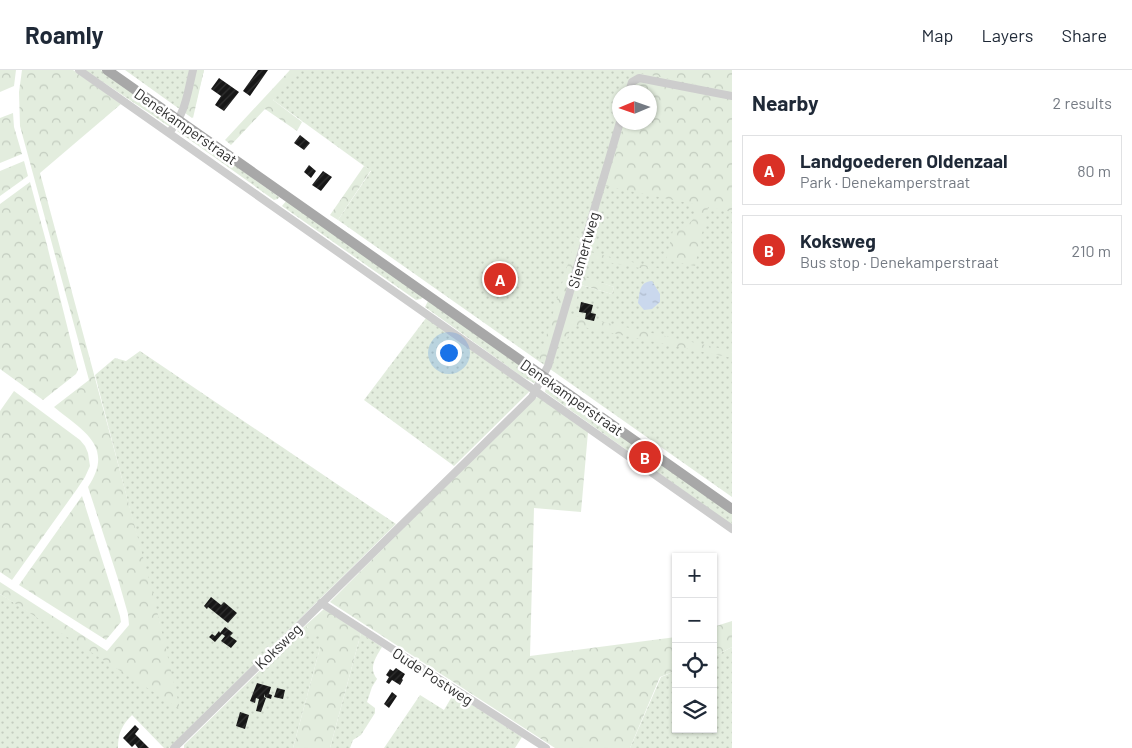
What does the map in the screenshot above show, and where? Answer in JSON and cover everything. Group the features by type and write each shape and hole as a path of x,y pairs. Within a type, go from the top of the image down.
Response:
{"main road":[{"name":"Denekamperstraat","path":"107,70 732,509"}],"street":[{"name":"Denekamperstraat","path":"79,70 419,307 732,529"},
{"path":"170,133 184,111 193,70"},
{"path":"631,85 632,82 639,78 732,96"},
{"name":"Siemertweg","path":"543,377 618,130"},
{"path":"275,206 286,195"},
{"path":"419,307 429,295"},
{"name":"Koksweg","path":"176,745 529,400 543,377"},
{"name":"Oude Postweg","path":"321,604 546,748"}],"green space":[{"path":"0,70 16,70 14,86 0,92"},
{"path":"22,70 73,70 121,104 40,173 154,598 180,709 0,594 0,582 107,651 129,625 128,614 118,579 88,487 95,473 98,461 97,450 85,432 54,407 89,380 20,126 19,92"},
{"path":"85,70 101,70 174,122 170,127"},
{"path":"125,70 204,70 192,118"},
{"path":"197,70 204,70 193,118 187,113"},
{"path":"290,70 732,70 732,497 338,220 371,171 273,100","holes":["579,276 614,287 612,294 581,285"]},
{"path":"290,70 301,70 273,100 302,122 297,131 265,109 231,145 225,140"},
{"path":"631,70 732,70 732,92 641,73"},
{"path":"641,81 732,99 732,212 708,207 695,266 666,260 673,230 684,229 696,216 693,204 605,186 623,130 657,130 657,85 636,85"},
{"path":"13,113 14,127 22,154 0,163 0,118"},
{"path":"182,127 279,197 278,199 274,200 177,131"},
{"path":"24,161 28,176 0,196 0,171"},
{"path":"364,166 371,170 338,220 330,215"},
{"path":"30,182 78,370 76,374 43,400 0,369 0,204"},
{"path":"287,200 423,297 416,300 282,206"},
{"path":"576,237 583,239 546,362 544,363 539,360"},
{"path":"586,251 661,269 640,268 584,258"},
{"path":"579,275 614,287 612,294 581,285 574,307 569,306"},
{"path":"428,301 538,377 537,382 534,383 521,376 425,307"},
{"path":"567,314 732,351 732,358 578,326 571,326 566,343 559,340"},
{"path":"426,318 530,391 454,466 364,400"},
{"path":"140,351 396,524 169,748 164,748 132,715 121,730 118,748 0,748 0,594 100,656 160,625 95,375 115,358 126,361"},
{"path":"549,385 732,513 732,525 545,392 546,387"},
{"path":"14,391 80,440 88,453 90,466 77,489 12,580 0,572 0,411"},
{"path":"538,396 588,432 581,512 534,508 530,656 672,638 672,672 660,677 630,748 555,748 330,602 489,442"},
{"path":"82,496 121,622 106,640 19,585"},
{"path":"324,609 361,633 330,748 293,748 320,648 320,635 313,636 308,630 307,624"},
{"path":"732,621 732,647 717,655 717,643 717,626"},
{"path":"307,624 307,628 320,634 320,648 293,748 184,748 184,745"},
{"path":"361,633 382,647 373,667 374,675 377,679 367,702 375,708 375,713 361,735 353,740 350,748 330,748"},
{"path":"732,647 732,748 630,748 661,677 672,673 672,733 717,733 717,655"},
{"path":"454,693 522,737 515,748 384,748 420,695 444,710"}],"water":[{"path":"652,281 660,294 660,302 652,309 644,310 638,303 640,291 645,283"}],"building":[{"path":"258,70 268,70 250,96 243,91"},
{"path":"219,78 239,92 224,111 215,105 221,96 211,89"},
{"path":"300,135 310,143 304,150 294,143"},
{"path":"309,165 316,171 311,178 304,172"},
{"path":"323,171 332,177 321,191 312,185"},
{"path":"581,302 593,305 591,313 596,314 594,321 585,319 586,313 579,312"},
{"path":"211,597 221,605 224,602 237,613 228,623 204,606"},
{"path":"225,627 233,633 230,636 237,641 231,648 221,641 225,636 222,634 215,642 209,637 212,634 215,636 219,631 220,633"},
{"path":"396,668 405,674 403,680 400,685 392,680 389,684 386,682 389,677 386,675 390,669 393,671"},
{"path":"257,683 271,687 269,694 272,695 271,699 265,697 265,694 264,697 266,698 261,712 256,711 259,699 256,698 255,703 250,701"},
{"path":"277,688 285,690 283,699 274,697"},
{"path":"392,692 397,696 389,708 384,704"},
{"path":"240,712 249,715 245,729 236,726"},
{"path":"135,725 139,729 135,734 149,748 138,748 135,744 132,747 123,738"}],"place":[{"name":"Landgoederen Oldenzaal","path":"500,279"},
{"name":"Koksweg","path":"645,457"}]}
